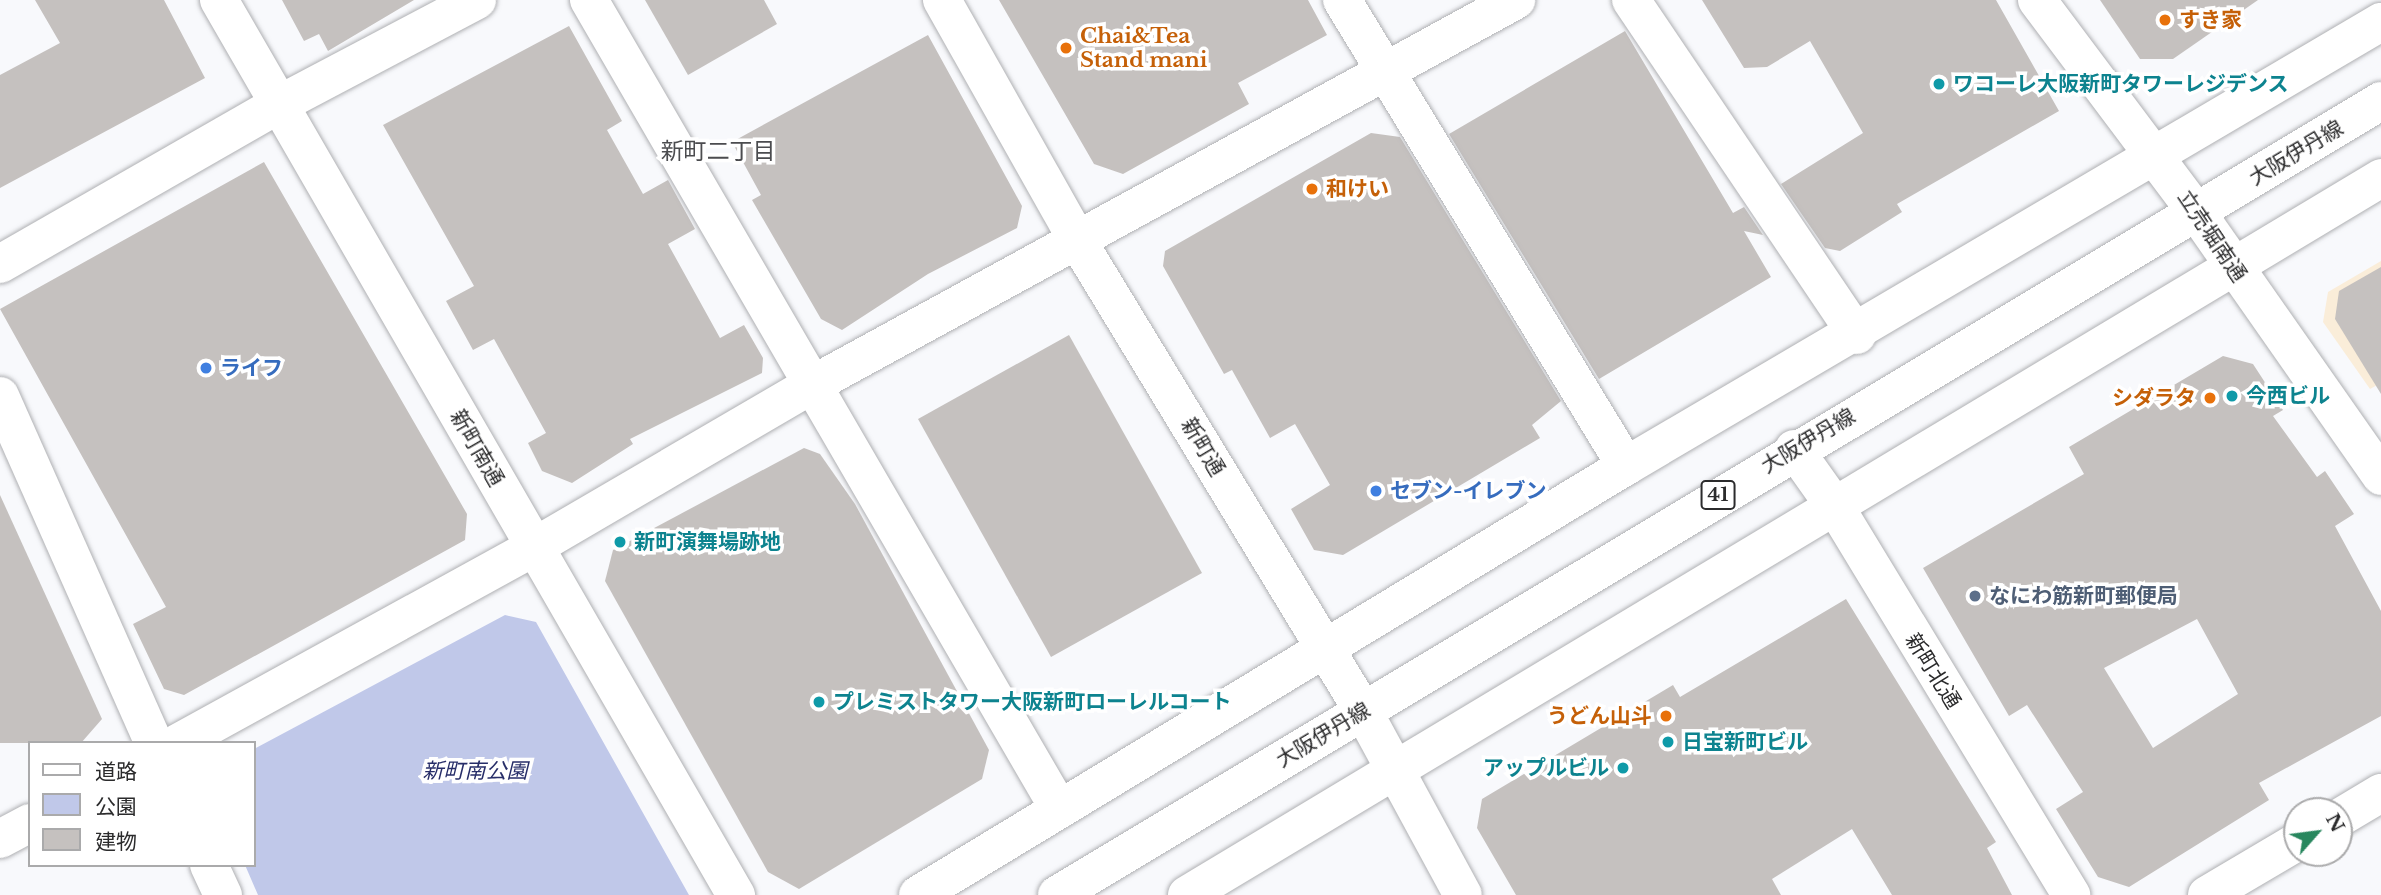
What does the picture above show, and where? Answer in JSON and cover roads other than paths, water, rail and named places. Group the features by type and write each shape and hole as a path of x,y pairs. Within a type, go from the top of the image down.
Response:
{"street":[{"name":"新町南通","path":"219,0 736,895"},
{"path":"0,264 278,105 477,0"},
{"path":"589,0 810,386 1059,809"},
{"name":"新町通","path":"942,0 1077,240 1363,711 1463,895"},
{"path":"1342,0 1626,466"},
{"path":"182,741 534,547 810,386 1077,240 1387,76 1516,0"},
{"path":"1631,0 1857,335"},
{"name":"立売堀南通","path":"2037,0 2157,155 2232,267 2381,476"},
{"path":"918,895 1626,466 1857,335 2381,22"},
{"name":"大阪伊丹線","path":"1058,895 1794,449 2197,213 2381,101"},
{"path":"1187,895 1836,508 2381,178"},
{"path":"0,397 153,741"},
{"name":"新町北通","path":"1794,449 1836,508 2071,895"},
{"path":"2353,810 2381,793"},
{"path":"0,839 28,824"},
{"path":"2207,895 2283,850"},
{"path":"210,867 223,895"}],"place":[{"name":"すき家","path":"2165,20"},
{"name":"Chai&Tea Stand mani","path":"1066,48"},
{"name":"ワコーレ大阪新町タワーレジデンス","path":"1939,84"},
{"name":"和けい","path":"1312,189"},
{"name":"ライフ","path":"206,368"},
{"name":"今西ビル","path":"2232,396"},
{"name":"シダラタ","path":"2210,398"},
{"name":"セブン-イレブン","path":"1376,491"},
{"name":"新町演舞場跡地","path":"620,542"},
{"name":"なにわ筋新町郵便局","path":"1975,596"},
{"name":"プレミストタワー大阪新町ローレルコート","path":"819,702"},
{"name":"うどん山斗","path":"1666,716"},
{"name":"日宝新町ビル","path":"1668,742"},
{"name":"アップルビル","path":"1623,768"}],"district":[{"name":"新町二丁目","path":"718,151"}],"park label":[{"name":"新町南公園","path":"475,771"}]}
